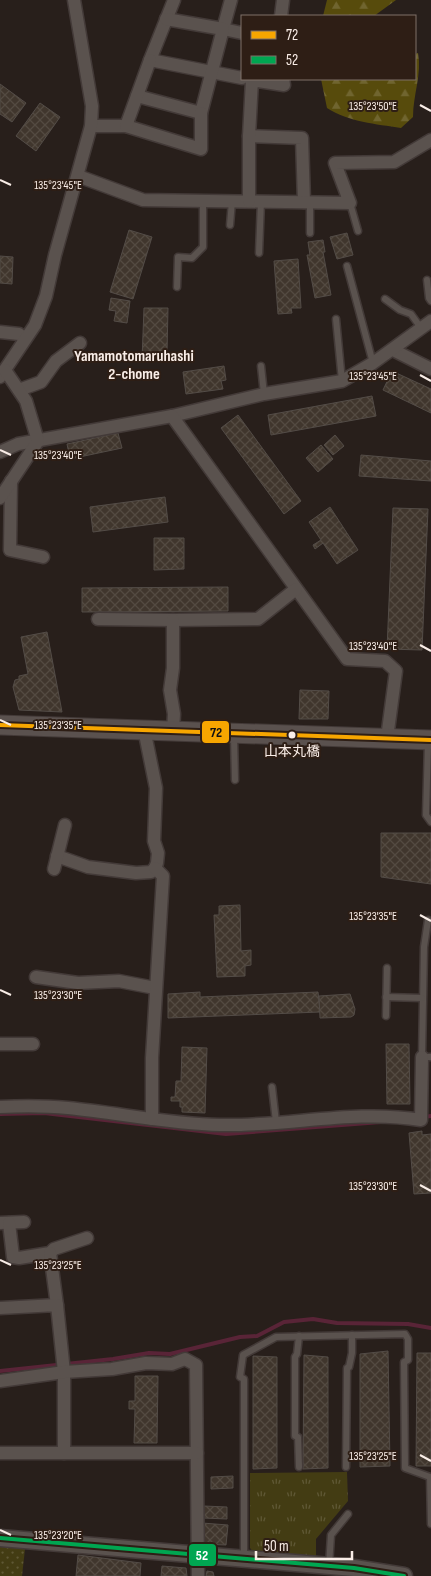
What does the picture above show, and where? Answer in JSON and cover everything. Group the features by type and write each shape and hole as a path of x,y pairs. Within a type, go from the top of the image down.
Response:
{"main road":[{"path":"0,725 429,740"}],"street":[{"path":"38,441 26,400 19,390 2,374 35,325 46,296 55,255 91,126 92,106 74,0"},
{"path":"126,126 174,0"},
{"path":"91,126 126,126 170,147 201,148 201,113 231,0"},
{"path":"281,15 283,0"},
{"path":"166,19 241,33"},
{"path":"150,60 241,78"},
{"path":"247,80 249,136 255,201"},
{"path":"253,80 284,85 283,80"},
{"path":"137,96 201,113"},
{"path":"249,136 302,138 307,202"},
{"path":"78,176 143,200 350,203 334,163 394,162 431,140"},
{"path":"0,452 18,444 172,416 264,394 342,381 392,350 426,324"},
{"path":"0,332 19,334 25,339"},
{"path":"19,390 41,382 56,361 80,343"},
{"path":"392,350 431,369"},
{"path":"172,416 347,659 385,660 396,671 388,738"},
{"path":"0,498 38,441"},
{"path":"11,481 10,550 43,556"},
{"path":"98,620 258,619 296,589"},
{"path":"172,620 174,668 170,690 174,714 173,731"},
{"path":"65,826 56,863 136,872 151,872 155,868 158,853 154,841 156,788 144,729"},
{"path":"152,1119 155,988 163,876 155,868"},
{"path":"36,977 78,983 119,981 155,988"},
{"path":"0,1044 27,1047"},
{"path":"0,1107 35,1106 68,1108 218,1126 382,1116 426,1121 426,1057"},
{"path":"24,1222 5,1223 13,1257 19,1258 50,1253 54,1249 87,1238"},
{"path":"50,1253 64,1372 64,1453"},
{"path":"0,1308 57,1304"},
{"path":"0,1381 64,1372 112,1369 146,1363 172,1364 185,1359 196,1365 198,1576"},
{"path":"0,1453 196,1454"},
{"path":"0,1538 244,1559 404,1576"}],"lane":[{"path":"169,256 192,258 204,247 203,201"},
{"path":"230,225 232,201"},
{"path":"255,201 259,253"},
{"path":"307,202 310,233"},
{"path":"350,203 358,231"},
{"path":"176,287 178,257"},
{"path":"347,266 372,363"},
{"path":"427,280 431,301"},
{"path":"385,299 400,310 411,314 426,324"},
{"path":"336,319 342,381"},
{"path":"261,366 264,394"},
{"path":"234,733 235,780"},
{"path":"429,740 426,815 431,822"},
{"path":"426,1057 422,998 424,947 428,920"},
{"path":"424,966 431,966"},
{"path":"386,1016 387,968"},
{"path":"386,998 422,998"},
{"path":"272,1087 276,1122"},
{"path":"244,1559 244,1379 240,1377 243,1355 276,1337 405,1334 408,1339 408,1360 404,1362 405,1468 430,1476 431,1524"},
{"path":"346,1467 347,1368 352,1353 352,1335"},
{"path":"299,1336 295,1357 295,1436 298,1437 300,1467"},
{"path":"323,1568 331,1535 348,1514"}],"green space":[{"path":"327,0 396,0 375,15 323,15"},
{"path":"418,53 419,69 413,117 401,128 353,119 327,108 321,80 416,80 416,54"},
{"path":"347,1472 348,1501 316,1539 316,1560 254,1553 250,1548 250,1473"},
{"path":"0,1546 25,1549 22,1576 0,1576"}],"building":[{"path":"0,84 26,103 12,122 0,114"},
{"path":"40,103 60,117 36,151 16,136"},
{"path":"129,230 152,237 133,299 110,292"},
{"path":"347,233 353,255 337,259 330,237"},
{"path":"323,240 325,252 323,252 331,295 315,298 307,255 310,255 308,242"},
{"path":"0,256 13,257 12,284 0,283"},
{"path":"298,259 301,308 291,308 292,313 278,314 274,261"},
{"path":"111,298 130,301 127,323 114,321 116,311 109,310"},
{"path":"144,308 168,308 167,353 154,352 154,360 142,360"},
{"path":"224,366 226,380 221,381 223,389 186,394 183,372"},
{"path":"392,371 431,389 431,413 383,390"},
{"path":"372,396 376,416 271,435 268,415"},
{"path":"238,415 301,501 284,514 221,428"},
{"path":"118,433 122,448 70,459 67,444"},
{"path":"335,435 344,446 333,455 324,445"},
{"path":"321,445 333,459 318,472 306,458"},
{"path":"361,455 431,461 431,481 359,476"},
{"path":"165,497 168,522 93,532 90,507"},
{"path":"330,507 358,550 337,564 323,543 315,549 313,545 321,540 309,522"},
{"path":"393,508 428,509 422,650 387,649"},
{"path":"154,538 184,538 184,569 154,570"},
{"path":"228,587 228,611 82,612 82,588"},
{"path":"47,632 62,712 19,710 13,687 15,680 19,679 19,676 28,674 21,637"},
{"path":"300,690 329,691 328,719 299,719"},
{"path":"381,833 431,833 431,884 381,877"},
{"path":"240,905 241,951 251,950 251,965 245,966 245,976 217,977 214,915 219,915 219,906"},
{"path":"200,992 200,997 318,992 320,1012 168,1018 168,994"},
{"path":"350,994 355,1009 354,1015 351,1017 320,1018 319,996"},
{"path":"386,1044 409,1044 410,1104 387,1104"},
{"path":"182,1047 207,1048 205,1113 182,1112 180,1101 171,1101 171,1097 175,1097 176,1081 181,1081"},
{"path":"422,1131 422,1135 431,1134 431,1193 414,1194 409,1133"},
{"path":"388,1351 390,1466 360,1467 360,1354"},
{"path":"417,1353 431,1353 431,1466 416,1466"},
{"path":"304,1355 328,1357 328,1468 303,1469"},
{"path":"253,1356 277,1357 277,1468 253,1469"},
{"path":"135,1376 158,1376 157,1443 134,1443 135,1409 129,1409 129,1401 135,1401"},
{"path":"233,1476 233,1488 211,1489 211,1477"},
{"path":"204,1506 227,1507 227,1519 203,1518"},
{"path":"202,1523 228,1525 226,1545 201,1544"},
{"path":"78,1555 141,1563 140,1576 76,1576"},
{"path":"162,1566 186,1568 187,1576 161,1576"},
{"path":"207,1571 213,1572 214,1576 206,1576"}],"waterway":[{"path":"0,1114 44,1113 226,1134 381,1122"},
{"path":"423,1117 431,1116"},
{"path":"0,1371 113,1359 149,1353 170,1354 240,1337 257,1336 284,1322 313,1319 337,1323 408,1324 431,1328"}],"transit line":[{"name":"72","path":"0,725 431,740"},
{"name":"52","path":"0,1538 354,1568 404,1576"}],"place":[{"name":"山本丸橋","path":"292,735"}],"district":[{"name":"Yamamotomaruhashi 2-chome","path":"134,365"}]}
